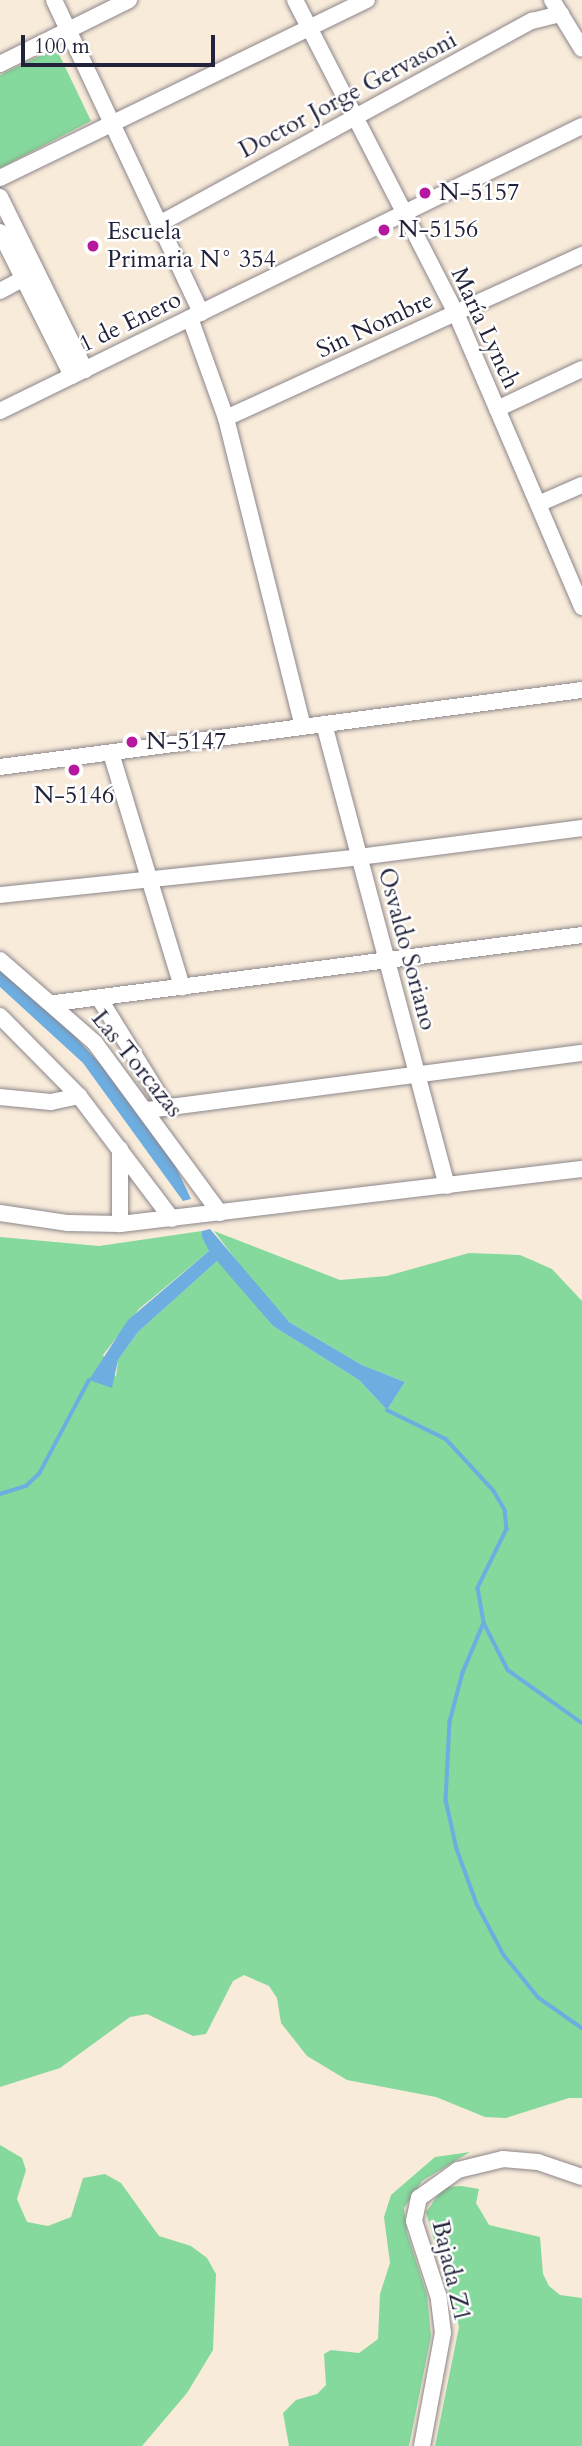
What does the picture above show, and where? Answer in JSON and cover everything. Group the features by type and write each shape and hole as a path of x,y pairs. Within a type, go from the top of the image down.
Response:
{"street":[{"path":"54,0 159,224 196,316 226,418 303,727"},
{"path":"0,64 129,0"},
{"name":"María Lynch","path":"295,0 456,313 582,607"},
{"path":"0,178 367,0"},
{"path":"552,0 561,14 577,29 582,49"},
{"name":"Doctor Jorge Gervasoni","path":"159,224 532,21 561,14"},
{"name":"1 de Enero","path":"0,411 582,126"},
{"path":"0,197 78,373"},
{"path":"0,232 23,279 78,373"},
{"name":"Sin Nombre","path":"226,418 582,255"},
{"path":"0,291 23,279"},
{"path":"497,409 582,369"},
{"path":"538,504 582,485"},
{"path":"0,767 582,690"},
{"name":"Osvaldo Soriano","path":"324,724 447,1186"},
{"path":"111,752 182,987"},
{"path":"0,895 359,857 582,828"},
{"path":"55,1003 582,935"},
{"name":"Las Torcazas","path":"0,960 55,1003 95,1043 148,1110 220,1213"},
{"path":"99,998 166,1108"},
{"path":"0,1016 79,1096 172,1219"},
{"path":"148,1110 582,1053"},
{"path":"0,1097 51,1102 79,1096"},
{"path":"120,1149 120,1224"},
{"path":"0,1213 68,1223 120,1224 582,1169"},
{"name":"Bajada Z1","path":"422,2446 443,2333 438,2295 414,2221 419,2198 458,2170 503,2159 538,2162 582,2177"}],"green space":[{"path":"56,48 91,121 0,168 0,75"},
{"path":"202,1231 209,1251 139,1309 103,1355 116,1377 118,1360 138,1332 218,1260 273,1326 359,1380 387,1410 405,1382 362,1365 289,1322 262,1294 214,1231 340,1280 387,1276 469,1253 520,1255 552,1269 582,1301 582,2098 569,2098 506,2118 485,2117 436,2097 347,2080 307,2056 281,2023 277,1998 269,1986 244,1975 233,1981 206,2034 193,2036 147,2014 130,2017 60,2068 0,2087 0,1237 99,1246"},
{"path":"0,2145 22,2158 26,2170 17,2199 27,2222 48,2226 71,2217 83,2178 105,2174 121,2183 159,2236 191,2246 207,2258 216,2274 213,2350 187,2393 142,2446 0,2446"},
{"path":"470,2152 422,2181 404,2208 407,2233 427,2295 431,2336 409,2446 289,2446 283,2413 296,2400 317,2394 326,2385 324,2354 331,2350 359,2353 378,2339 380,2294 390,2263 384,2217 391,2195 435,2157"},
{"path":"444,2187 479,2189 476,2203 489,2225 540,2237 543,2274 549,2286 560,2295 582,2298 582,2446 435,2446 459,2327 426,2212"}],"water":[{"path":"0,969 68,1029 104,1068 175,1165 191,1199 183,1201 83,1063 0,987"},
{"path":"210,1229 289,1322 362,1365 405,1382 387,1410 359,1380 273,1326 217,1261 138,1332 118,1360 112,1388 89,1380 128,1320 209,1251 202,1231"}],"waterway":[{"path":"0,1494 26,1486 39,1474 89,1380"},
{"path":"387,1410 446,1439 494,1491 505,1510 507,1529 478,1588 484,1623 508,1670 582,1723"},
{"path":"484,1623 463,1673 450,1722 446,1800 457,1849 477,1904 504,1955 539,1998 582,2028"}],"place":[{"name":"N-5157","path":"425,193"},
{"name":"N-5156","path":"384,230"},
{"name":"Escuela Primaria N° 354","path":"93,246"},
{"name":"N-5147","path":"132,742"},
{"name":"N-5146","path":"74,770"}]}
